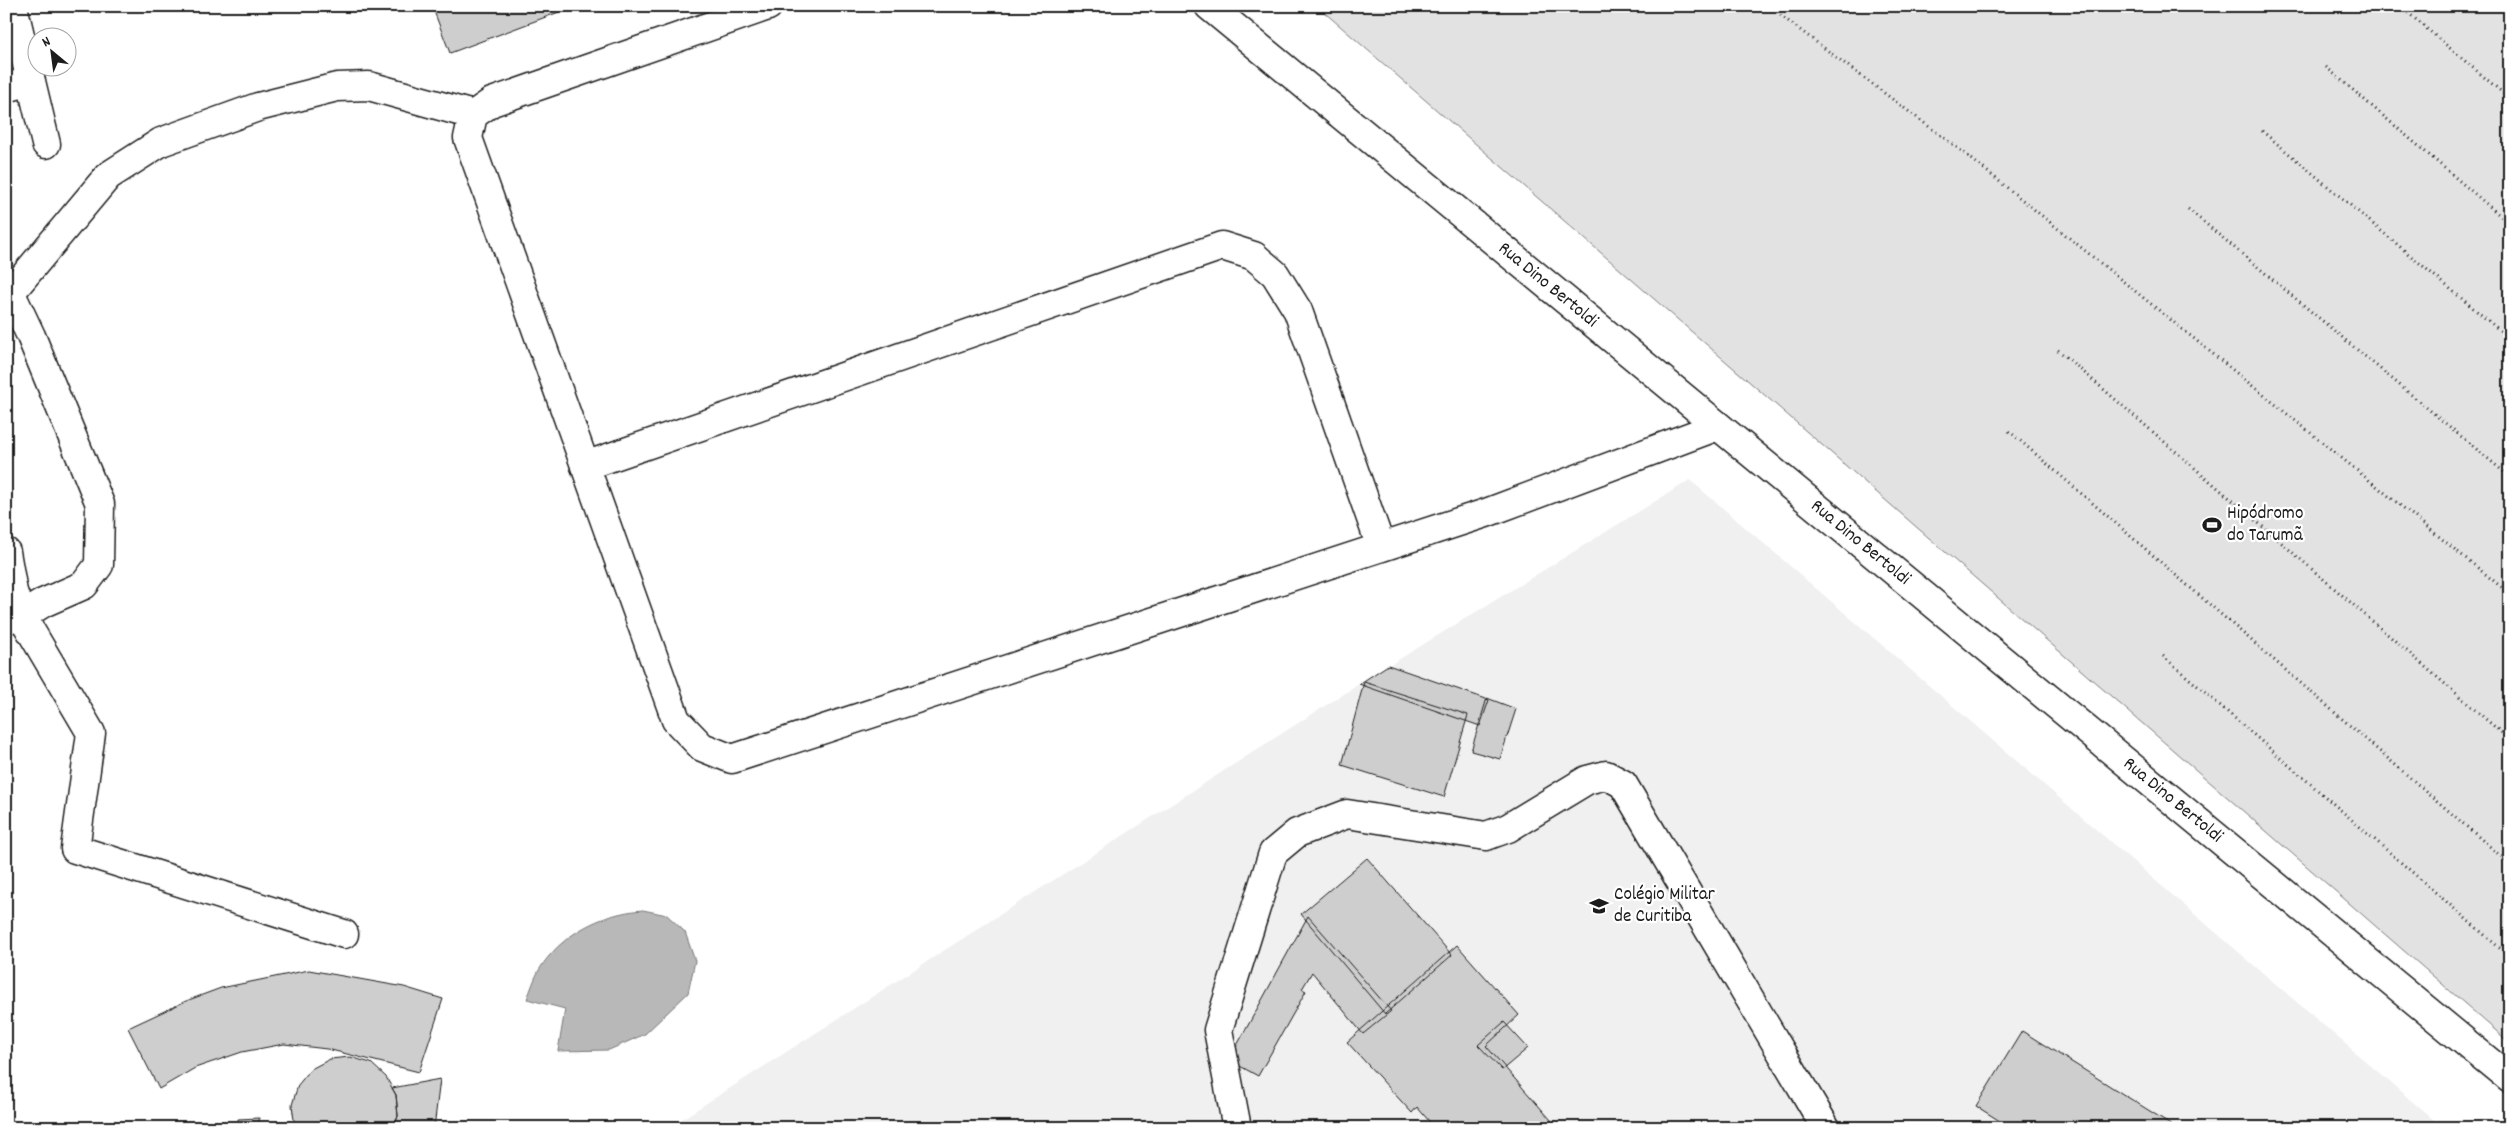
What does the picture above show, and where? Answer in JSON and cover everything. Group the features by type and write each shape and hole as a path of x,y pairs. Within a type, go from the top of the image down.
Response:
{"street":[{"path":"13,6 18,84 46,144"},
{"path":"768,6 492,102 473,115 468,138 676,720 702,747 732,759 1486,513 1718,426"},
{"name":"Rua Dino Bertoldi","path":"1209,6 2510,1079"},
{"path":"18,605 84,586 99,565 100,504 31,336 8,291 108,176 161,142 258,107 337,87 369,86 473,115"},
{"path":"585,466 1222,246 1254,256 1275,274 1298,311 1381,547"},
{"path":"6,552 18,605 90,733 75,849 344,934"},
{"path":"1237,1128 1218,1030 1273,853 1297,834 1347,814 1486,836 1508,828 1587,780 1606,775 1623,784 1826,1128"}],"path":[{"path":"1768,6 1963,152 2510,594"},
{"path":"2400,6 2510,99"},
{"path":"2326,67 2510,224"},
{"path":"2262,131 2510,339"},
{"path":"2188,209 2510,477"},
{"path":"2058,350 2510,740"},
{"path":"2009,430 2510,864"},
{"path":"2163,656 2510,957"}],"shaded area":[{"name":"Hipódromo do Tarumã","path":"1317,6 2510,6 2510,1043"},
{"name":"Colégio Militar de Curitiba","path":"1690,480 2443,1128 668,1128 1359,684"},
{"path":"643,910 667,915 685,932 695,961 688,993 645,1034 609,1050 558,1051 565,1009 527,999 539,970 559,946 584,928 613,916"}],"building":[{"path":"432,6 575,6 450,53"},
{"path":"1388,665 1489,700 1480,726 1359,684"},
{"path":"1364,682 1468,715 1444,797 1342,765"},
{"path":"1487,698 1516,709 1500,759 1471,751"},
{"path":"1367,858 1452,955 1385,1014 1301,914"},
{"path":"1308,916 1391,1011 1363,1034 1312,972 1302,989 1306,991 1258,1076 1229,1060"},
{"path":"1457,945 1519,1015 1486,1046 1558,1128 1435,1128 1417,1107 1412,1113 1347,1042"},
{"path":"309,970 404,987 443,999 419,1072 327,1049 284,1044 242,1052 195,1068 159,1089 128,1028 186,1001 221,988"},
{"path":"1504,1022 1528,1048 1502,1070 1478,1045"},
{"path":"2022,1031 2177,1128 2011,1128 1976,1106"},
{"path":"350,1057 371,1063 386,1077 396,1095 398,1116 394,1128 295,1128 292,1105 298,1085 311,1069 330,1059"},
{"path":"440,1079 434,1128 394,1128 398,1116 396,1095 392,1088"},
{"path":"259,1118 260,1128 238,1128 238,1119"}],"place":[{"name":"Hipódromo do Tarumã","path":"2212,525"},
{"name":"Colégio Militar de Curitiba","path":"1599,906"}]}
